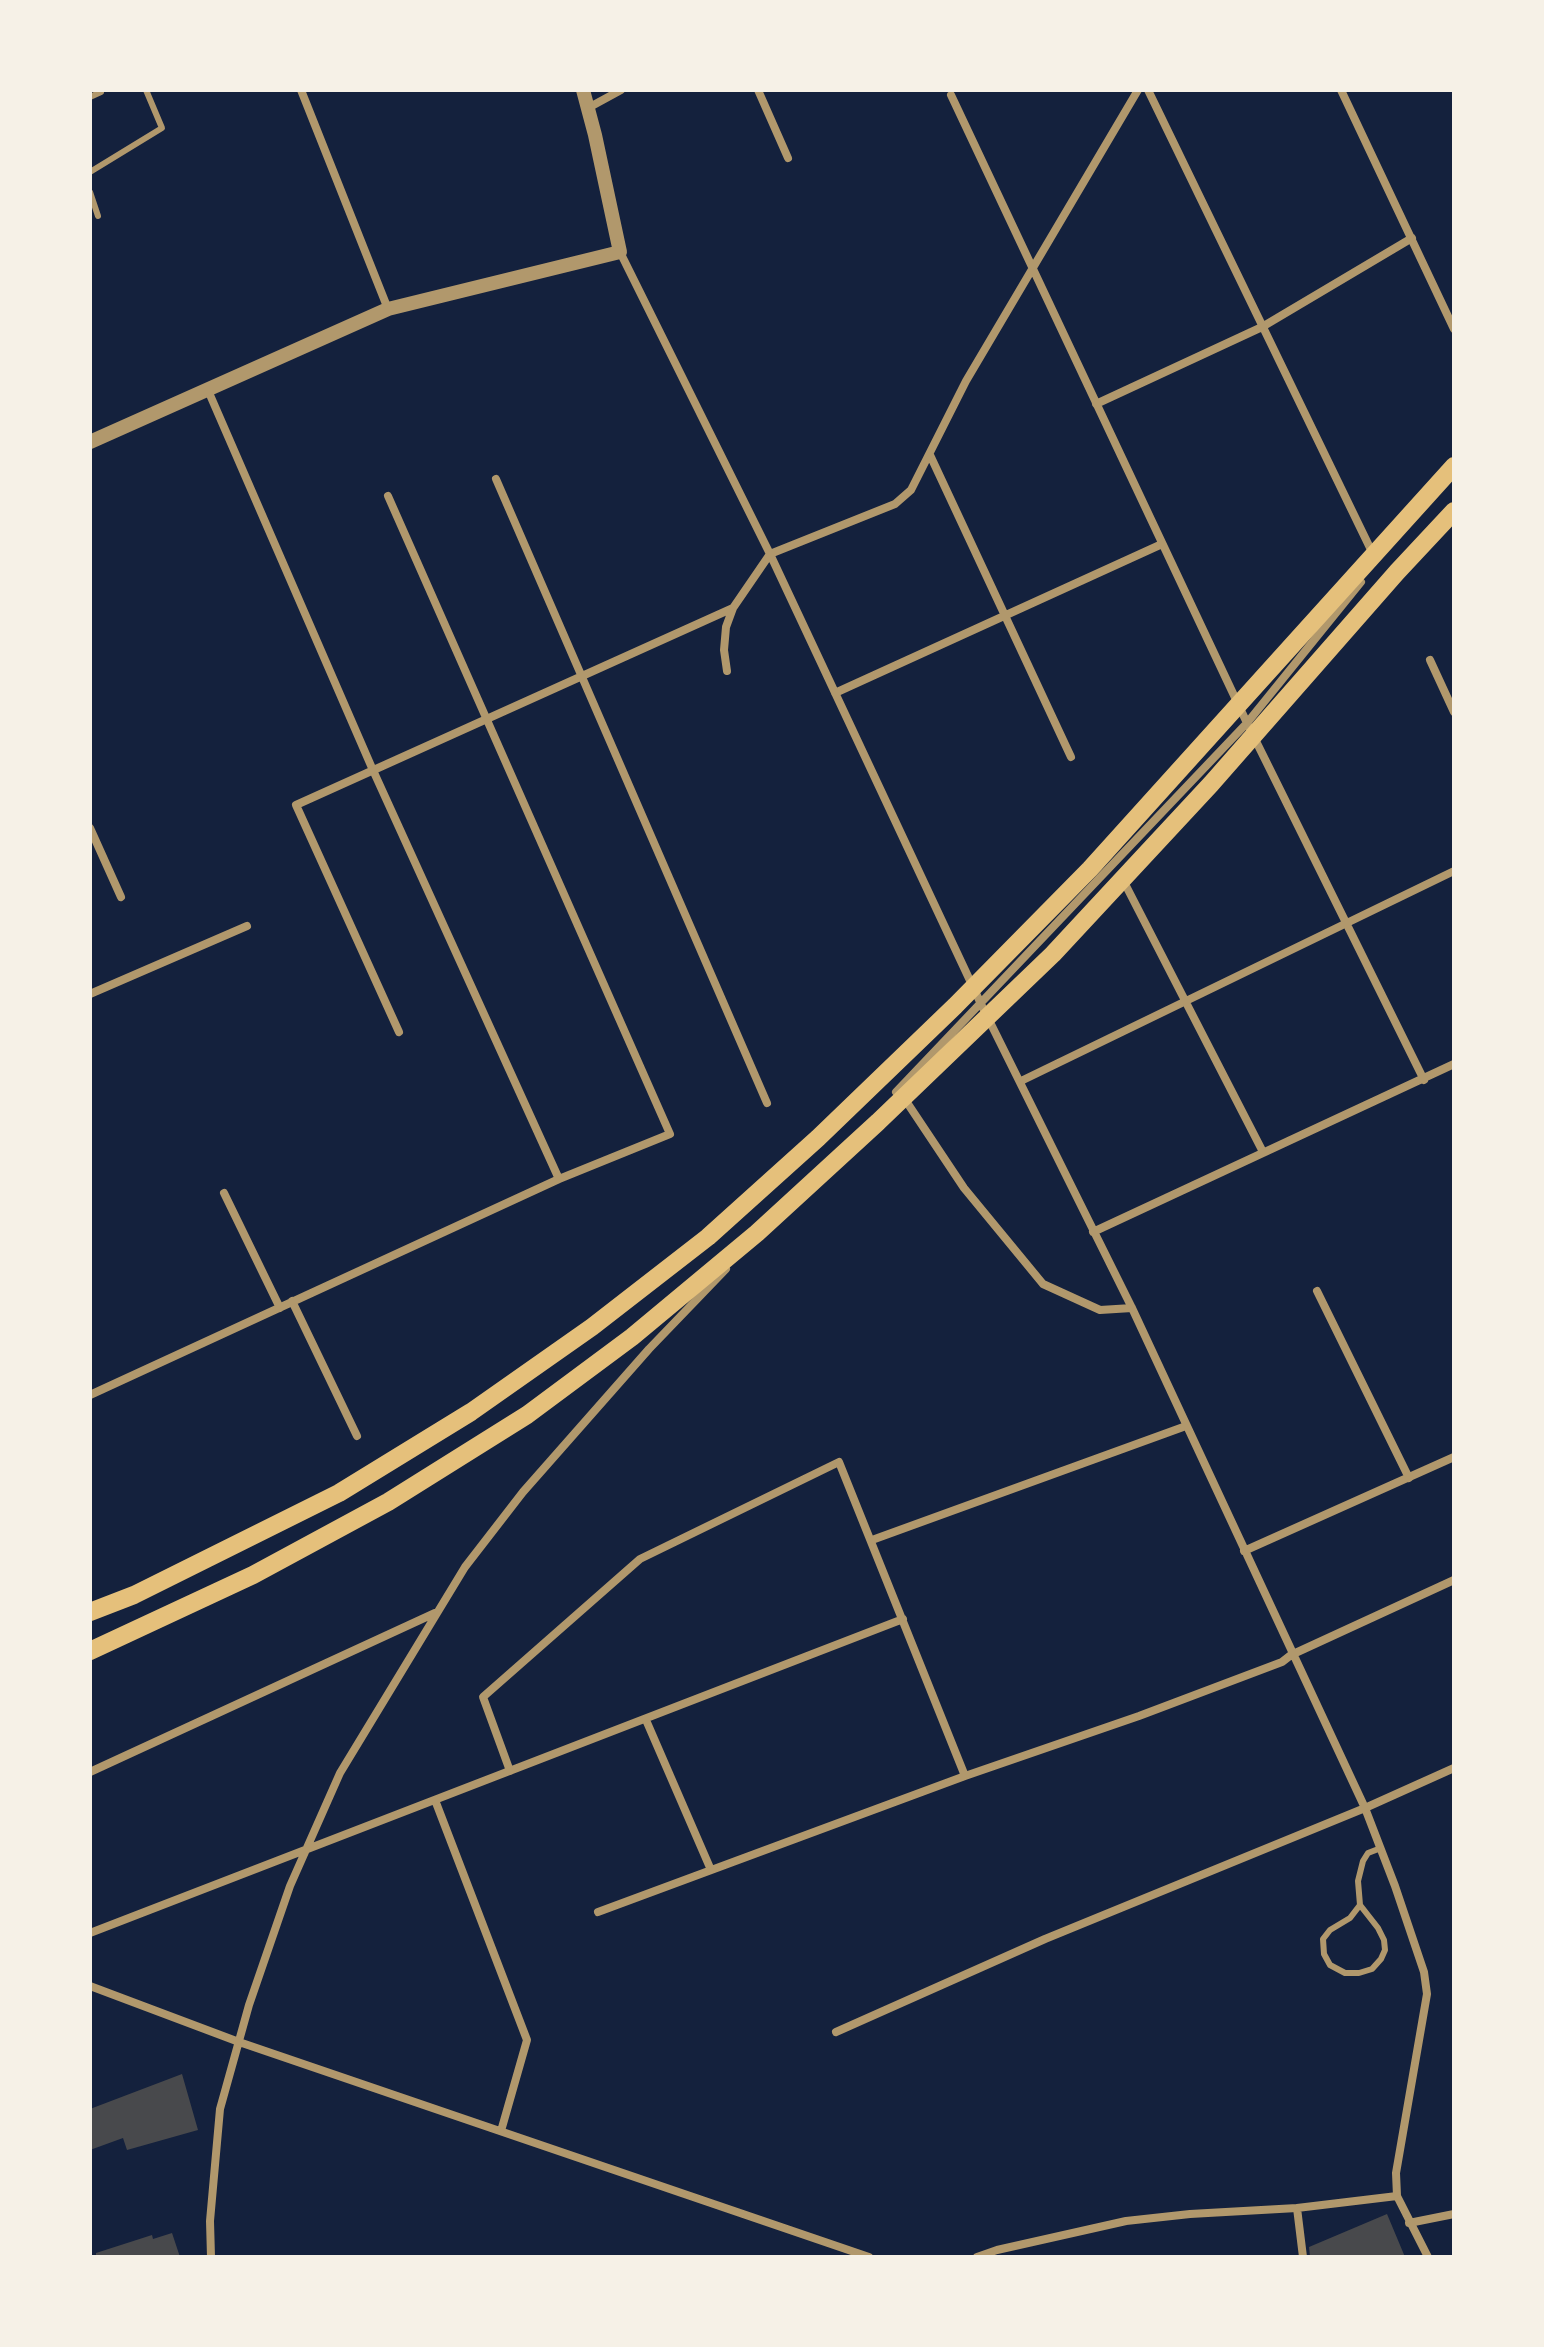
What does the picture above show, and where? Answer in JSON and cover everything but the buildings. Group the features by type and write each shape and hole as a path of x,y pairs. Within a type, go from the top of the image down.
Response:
{"highway":[{"path":"90,1612 134,1595 353,1485 471,1412 592,1327 708,1237 933,1028 1090,869 1454,466"},
{"path":"90,1651 253,1575 401,1494 527,1415 632,1337 757,1233 1053,954 1211,784 1454,511"}],"street":[{"path":"301,90 388,309"},
{"path":"583,90 620,252 770,554 981,1004 1132,1308 1381,1848 1414,1938 1427,1994 1396,2173 1397,2196 1428,2257"},
{"path":"588,108 621,90"},
{"path":"758,90 788,158"},
{"path":"1148,90 1377,562"},
{"path":"1341,90 1454,329"},
{"path":"727,671 724,650 726,627 733,608 770,554 895,504 911,490 966,381 1136,92"},
{"path":"951,95 1247,723 1424,1080"},
{"path":"1096,404 1262,327 1412,238"},
{"path":"90,442 388,309 620,252"},
{"path":"207,388 372,768 559,1179"},
{"path":"930,455 1071,757"},
{"path":"211,2257 210,2221 220,2109 249,2005 304,1850 340,1773 465,1567 523,1492 638,1361 1115,865 1247,723 1377,562 1454,474"},
{"path":"496,479 767,1103"},
{"path":"90,1395 559,1179 670,1134 388,496"},
{"path":"835,693 1162,544"},
{"path":"399,1032 296,805 372,768 486,721 733,608"},
{"path":"1430,660 1454,712"},
{"path":"90,828 121,897"},
{"path":"1115,865 1263,1152"},
{"path":"1021,1081 1454,871"},
{"path":"90,994 247,926"},
{"path":"1093,1232 1454,1064"},
{"path":"898,1090 964,1188 1043,1284 1100,1310 1132,1308"},
{"path":"224,1193 280,1308"},
{"path":"1317,1291 1409,1478"},
{"path":"292,1301 357,1436"},
{"path":"872,1540 1186,1426"},
{"path":"1244,1551 1454,1457"},
{"path":"510,1771 483,1697 640,1559 839,1462 965,1776"},
{"path":"598,1912 1282,1662 1291,1655 1454,1580"},
{"path":"90,1772 437,1613"},
{"path":"90,1933 903,1619"},
{"path":"646,1720 711,1870"},
{"path":"836,2032 1045,1939 1365,1808 1454,1768"},
{"path":"435,1800 527,2040 501,2131"},
{"path":"90,1986 239,2042 869,2257"},
{"path":"977,2257 1126,2221 1297,2208 1397,2196"},
{"path":"1297,2208 1303,2257"},
{"path":"1409,2223 1454,2214"}],"lane":[{"path":"90,172 162,128 146,90"},
{"path":"90,97 101,92"},
{"path":"90,192 98,216"},
{"path":"1360,1905 1350,1918 1330,1930 1323,1939 1324,1954 1330,1965 1345,1973 1372,1969 1385,1950 1378,1928 1360,1905 1358,1881 1368,1853 1381,1848"}]}
